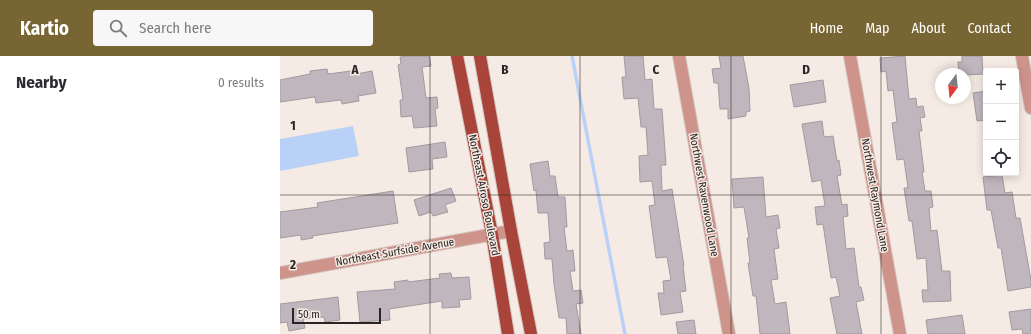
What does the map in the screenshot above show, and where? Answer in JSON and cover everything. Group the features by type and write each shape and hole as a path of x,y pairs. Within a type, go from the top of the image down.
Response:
{"main road":[{"name":"Northeast Airoso Boulevard","path":"457,56 492,234 508,334"},
{"name":"Northeast Airoso Boulevard","path":"480,56 510,231 531,334"}],"street":[{"name":"Northwest Ravenwood Lane","path":"679,56 729,334"},
{"name":"Northwest Raymond Lane","path":"850,56 900,334"},
{"path":"1026,64 1031,108"},
{"name":"Northeast Surfside Avenue","path":"280,273 510,231"}],"water":[{"path":"353,126 359,156 280,171 280,139"}],"building":[{"path":"429,56 431,66 422,67 426,98 437,97 438,108 435,109 437,126 414,128 412,116 401,117 400,100 403,100 398,65 401,64 400,57"},
{"path":"624,56 643,56 645,80 652,79 654,109 662,109 666,165 661,165 662,191 672,189 684,266 686,291 680,292 683,312 661,315 658,293 664,293 663,281 671,280 667,257 656,258 649,206 655,205 652,181 640,182 639,156 648,155 646,127 641,127 638,98 624,99 622,77 626,77"},
{"path":"719,56 743,56 749,88 750,111 746,112 746,116 728,119 728,109 720,109 718,83 714,83 712,69 721,68"},
{"path":"905,56 909,99 916,98 917,107 923,106 925,117 920,118 922,131 919,131 924,172 922,172 925,191 931,191 933,207 929,208 931,231 937,230 942,271 950,271 951,301 923,302 922,290 928,290 926,258 917,259 912,221 909,221 904,188 908,188 904,159 897,160 892,123 897,122 893,90 888,91 886,71 881,72 880,58"},
{"path":"962,56 982,56 983,74 971,75 971,68 958,68 958,62 962,62"},
{"path":"327,69 328,74 351,71 351,75 372,71 376,93 358,96 359,101 342,104 341,100 316,103 315,97 280,102 280,80 310,74 310,71"},
{"path":"823,80 826,102 794,107 790,85"},
{"path":"983,91 983,120 977,121 973,93"},
{"path":"822,121 824,137 833,136 837,161 839,160 841,175 837,176 842,205 847,204 848,216 843,217 846,249 854,248 859,287 861,287 864,300 856,302 862,334 837,334 830,298 840,296 836,277 831,278 823,224 817,225 815,207 825,206 821,180 812,182 802,124"},
{"path":"445,142 447,157 432,159 433,169 409,172 406,148"},
{"path":"548,161 550,176 555,176 558,197 565,197 567,227 564,227 567,251 573,250 575,271 570,271 573,291 581,290 583,303 576,304 581,334 567,334 566,318 559,318 552,259 545,259 544,243 550,242 548,213 538,213 536,190 534,191 530,164"},
{"path":"1002,176 1005,193 1012,192 1016,218 1020,218 1031,287 1008,291 1001,248 998,248 991,210 987,210 983,177"},
{"path":"763,177 766,217 778,215 780,228 776,229 779,248 774,249 778,279 771,280 775,304 786,302 790,334 760,334 756,296 753,296 748,263 750,263 747,238 749,238 744,207 734,208 732,179"},
{"path":"451,188 456,201 445,205 448,212 433,216 431,212 419,216 414,200"},
{"path":"393,191 398,223 312,236 313,238 301,240 301,235 280,238 280,212 318,207 317,203"},
{"path":"451,273 452,278 469,277 471,299 459,300 460,307 442,308 442,301 389,309 390,320 360,322 357,292 395,289 394,282 408,280 408,282 440,278 439,274"},
{"path":"338,297 340,320 325,322 324,317 303,319 305,328 289,331 287,322 280,323 280,304"},
{"path":"1031,309 1031,334 1023,334 1022,329 1012,330 1009,312"},
{"path":"962,315 965,334 928,334 926,320"},
{"path":"694,320 696,334 678,334 676,322"}],"waterway":[{"path":"572,56 625,334"}]}
